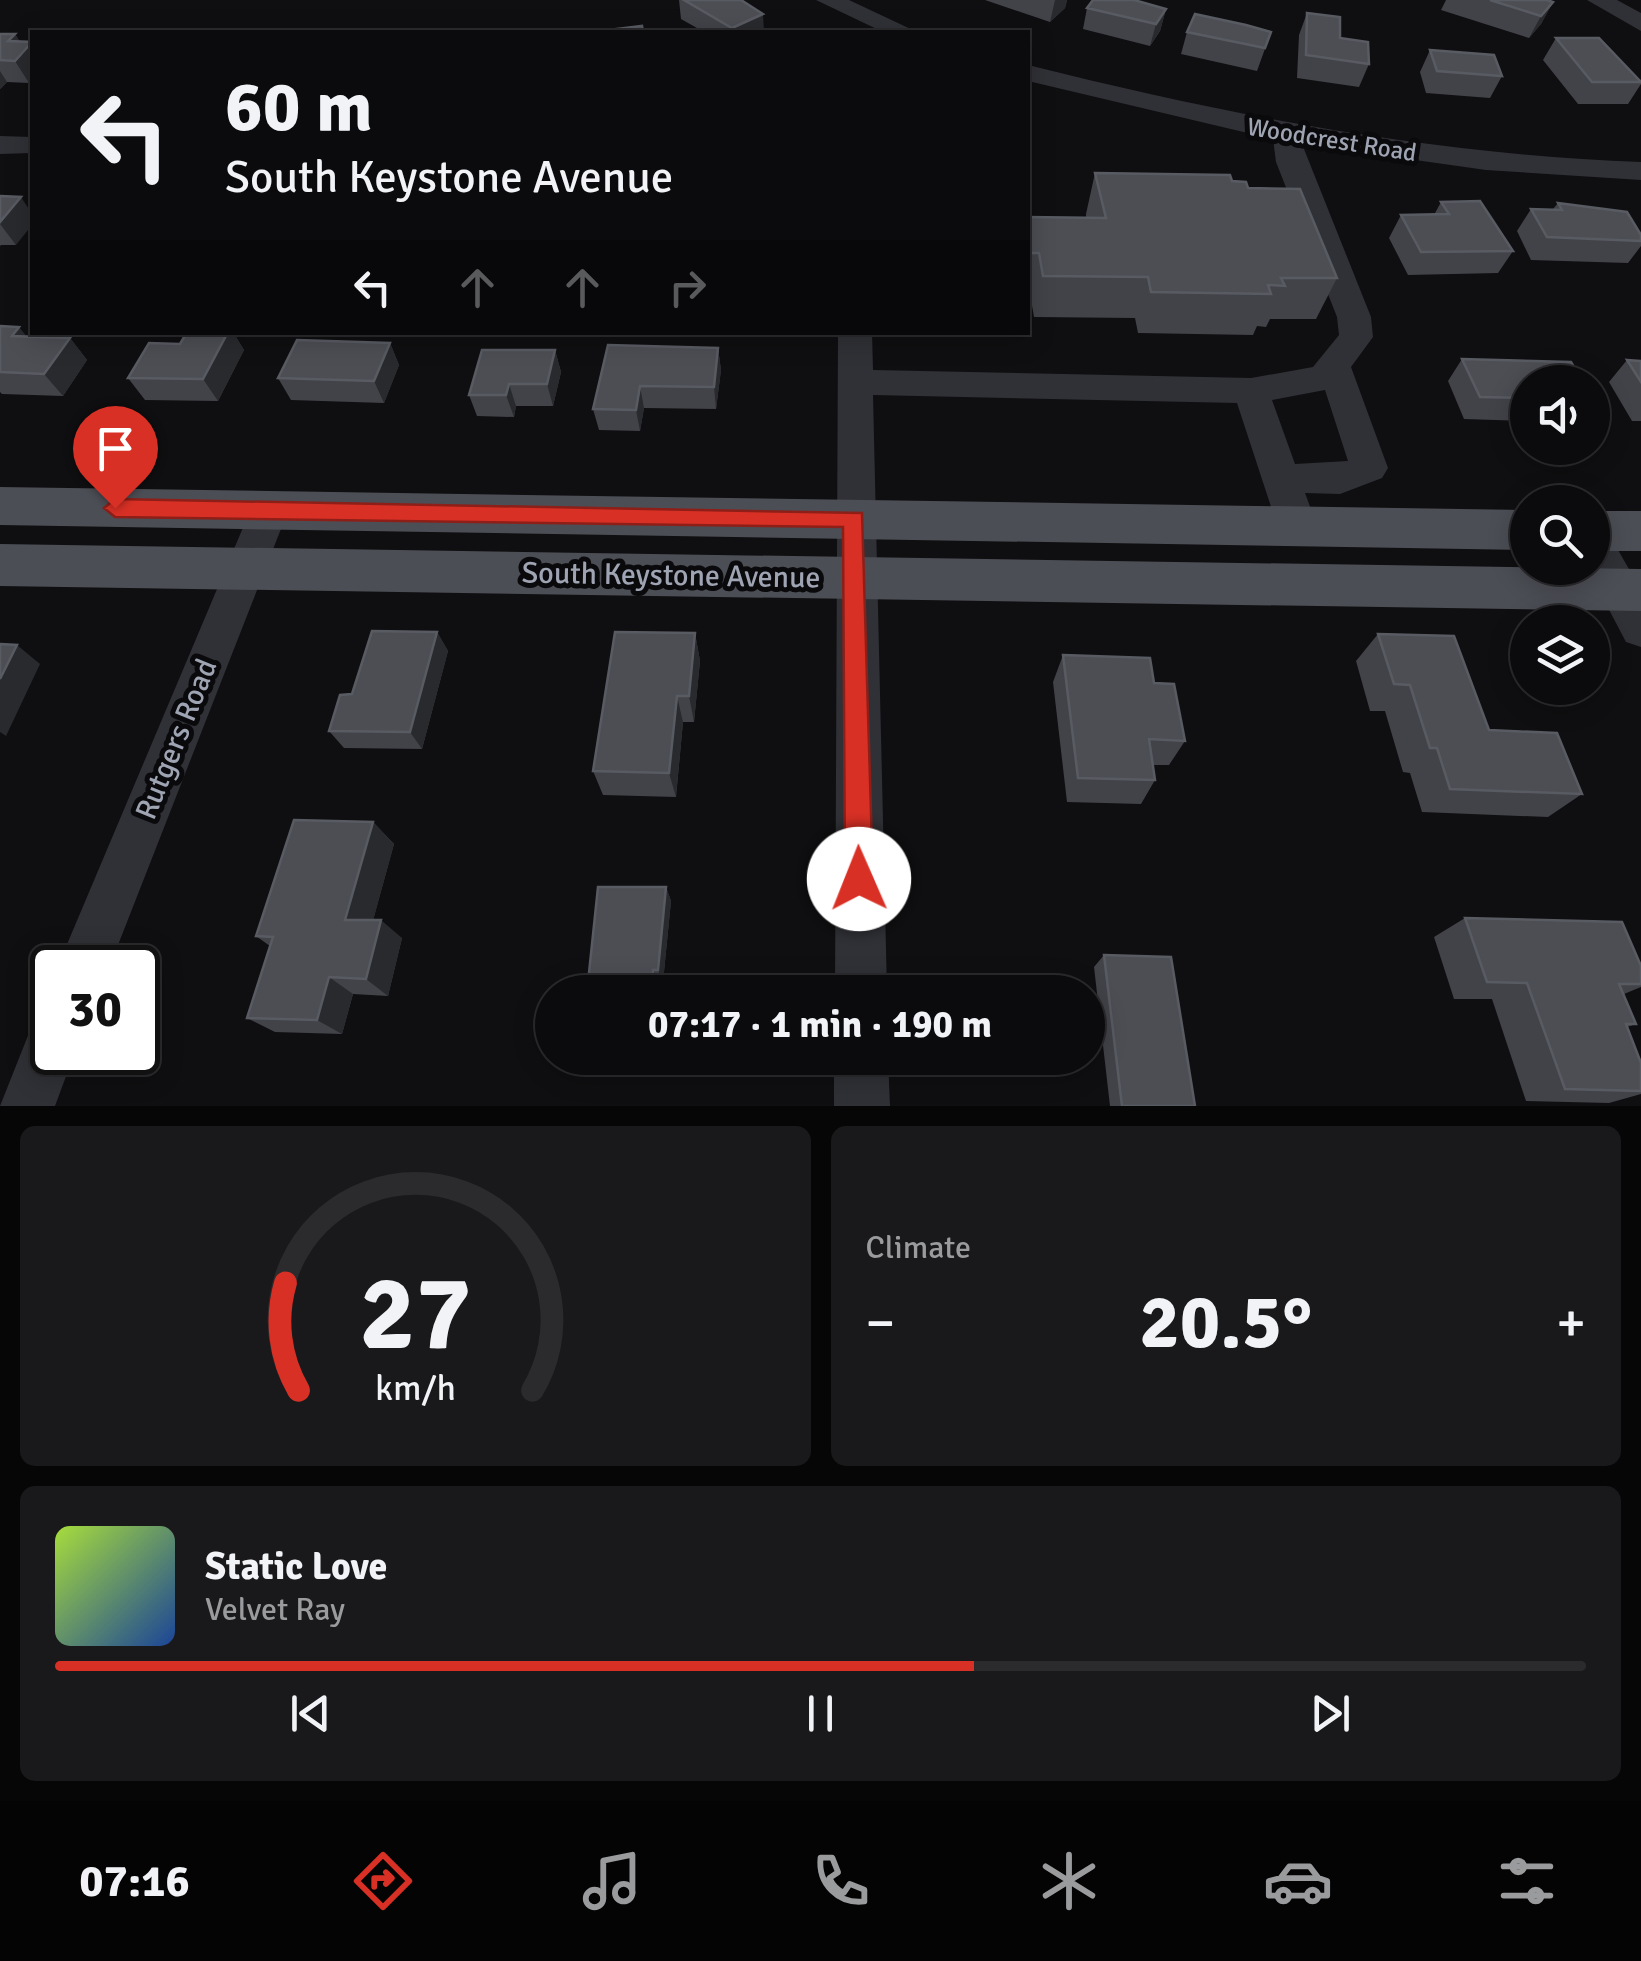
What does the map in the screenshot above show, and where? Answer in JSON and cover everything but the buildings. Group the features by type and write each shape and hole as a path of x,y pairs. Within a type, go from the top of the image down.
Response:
{"main road":[{"name":"South Keystone Avenue","path":"0,506 1510,530"},
{"path":"1610,531 1641,532"},
{"name":"South Keystone Avenue","path":"0,565 855,578 1634,603"}],"street":[{"path":"828,0 899,30"},
{"path":"1599,0 1641,23"},
{"name":"Woodcrest Road","path":"1030,74 1180,112 1286,133 1462,158 1641,170"},
{"path":"855,382 1251,391 1304,384 1335,369 1356,337 1354,317 1291,162 1286,133"},
{"path":"0,145 30,145"},
{"path":"855,335 860,975"},
{"path":"1281,478 1340,479 1369,468 1335,369"},
{"path":"1251,391 1298,528"},
{"name":"Rutgers Road","path":"92,945 269,511"},
{"path":"1610,567 1634,603"},
{"path":"27,1106 39,1075"},
{"path":"862,1075 862,1106"}],"route":[{"path":"115,508 854,519 859,879"}]}
